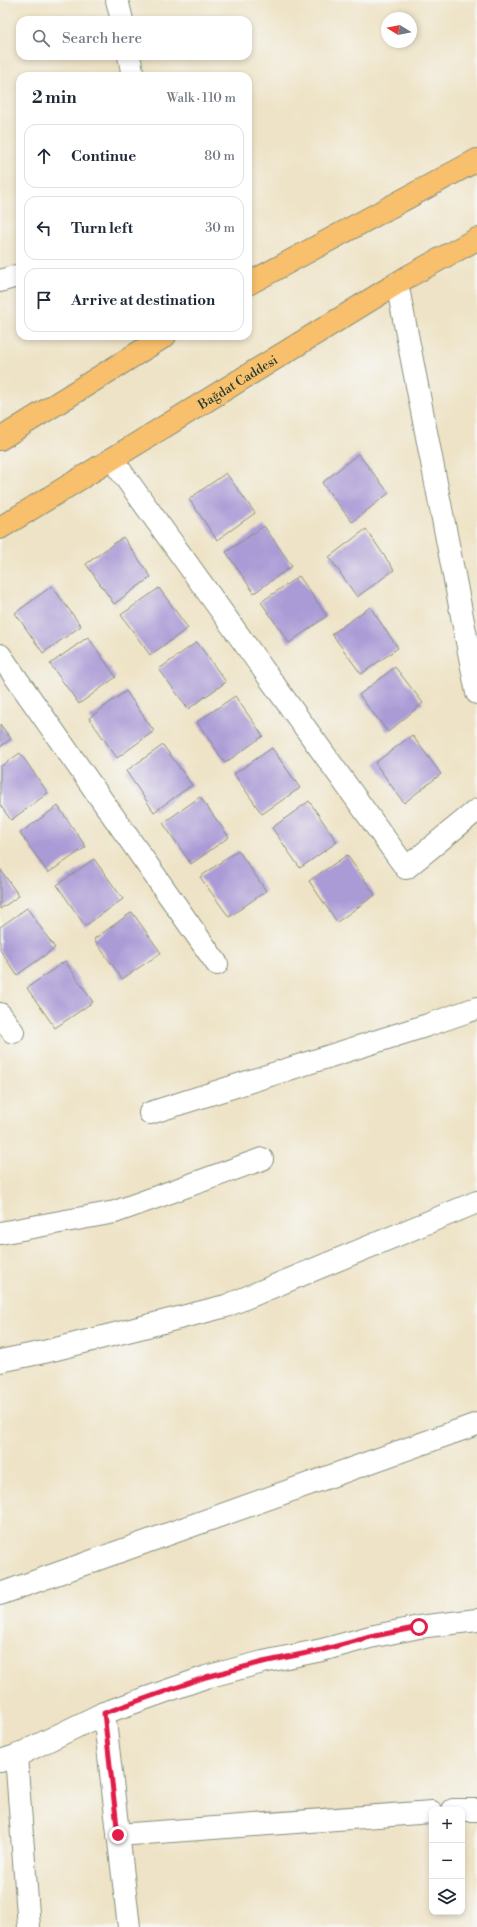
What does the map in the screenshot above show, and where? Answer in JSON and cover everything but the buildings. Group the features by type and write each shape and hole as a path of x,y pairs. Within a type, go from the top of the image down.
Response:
{"main road":[{"path":"252,282 477,160"},
{"name":"Bağdat Caddesi","path":"0,528 397,283 477,239"},
{"path":"0,439 159,340"}],"street":[{"path":"117,0 121,16"},
{"path":"130,60 132,72"},
{"path":"0,281 16,276"},
{"path":"397,283 477,693"},
{"path":"112,459 406,868 477,810"},
{"path":"0,655 217,964"},
{"path":"150,1113 428,1025 477,1008"},
{"path":"0,1014 13,1032"},
{"path":"0,1233 115,1212 262,1158"},
{"path":"0,1361 44,1352 226,1306 477,1202"},
{"path":"0,1594 477,1424"},
{"path":"29,1927 8,1759 104,1713 206,1677 263,1662 322,1650 370,1637 419,1627 477,1620"},
{"path":"104,1713 129,1927"},
{"path":"465,1810 477,1810"},
{"path":"118,1835 429,1812"}],"route":[{"path":"118,1835 104,1713 206,1677 263,1662 322,1650 370,1637 419,1627"}]}
